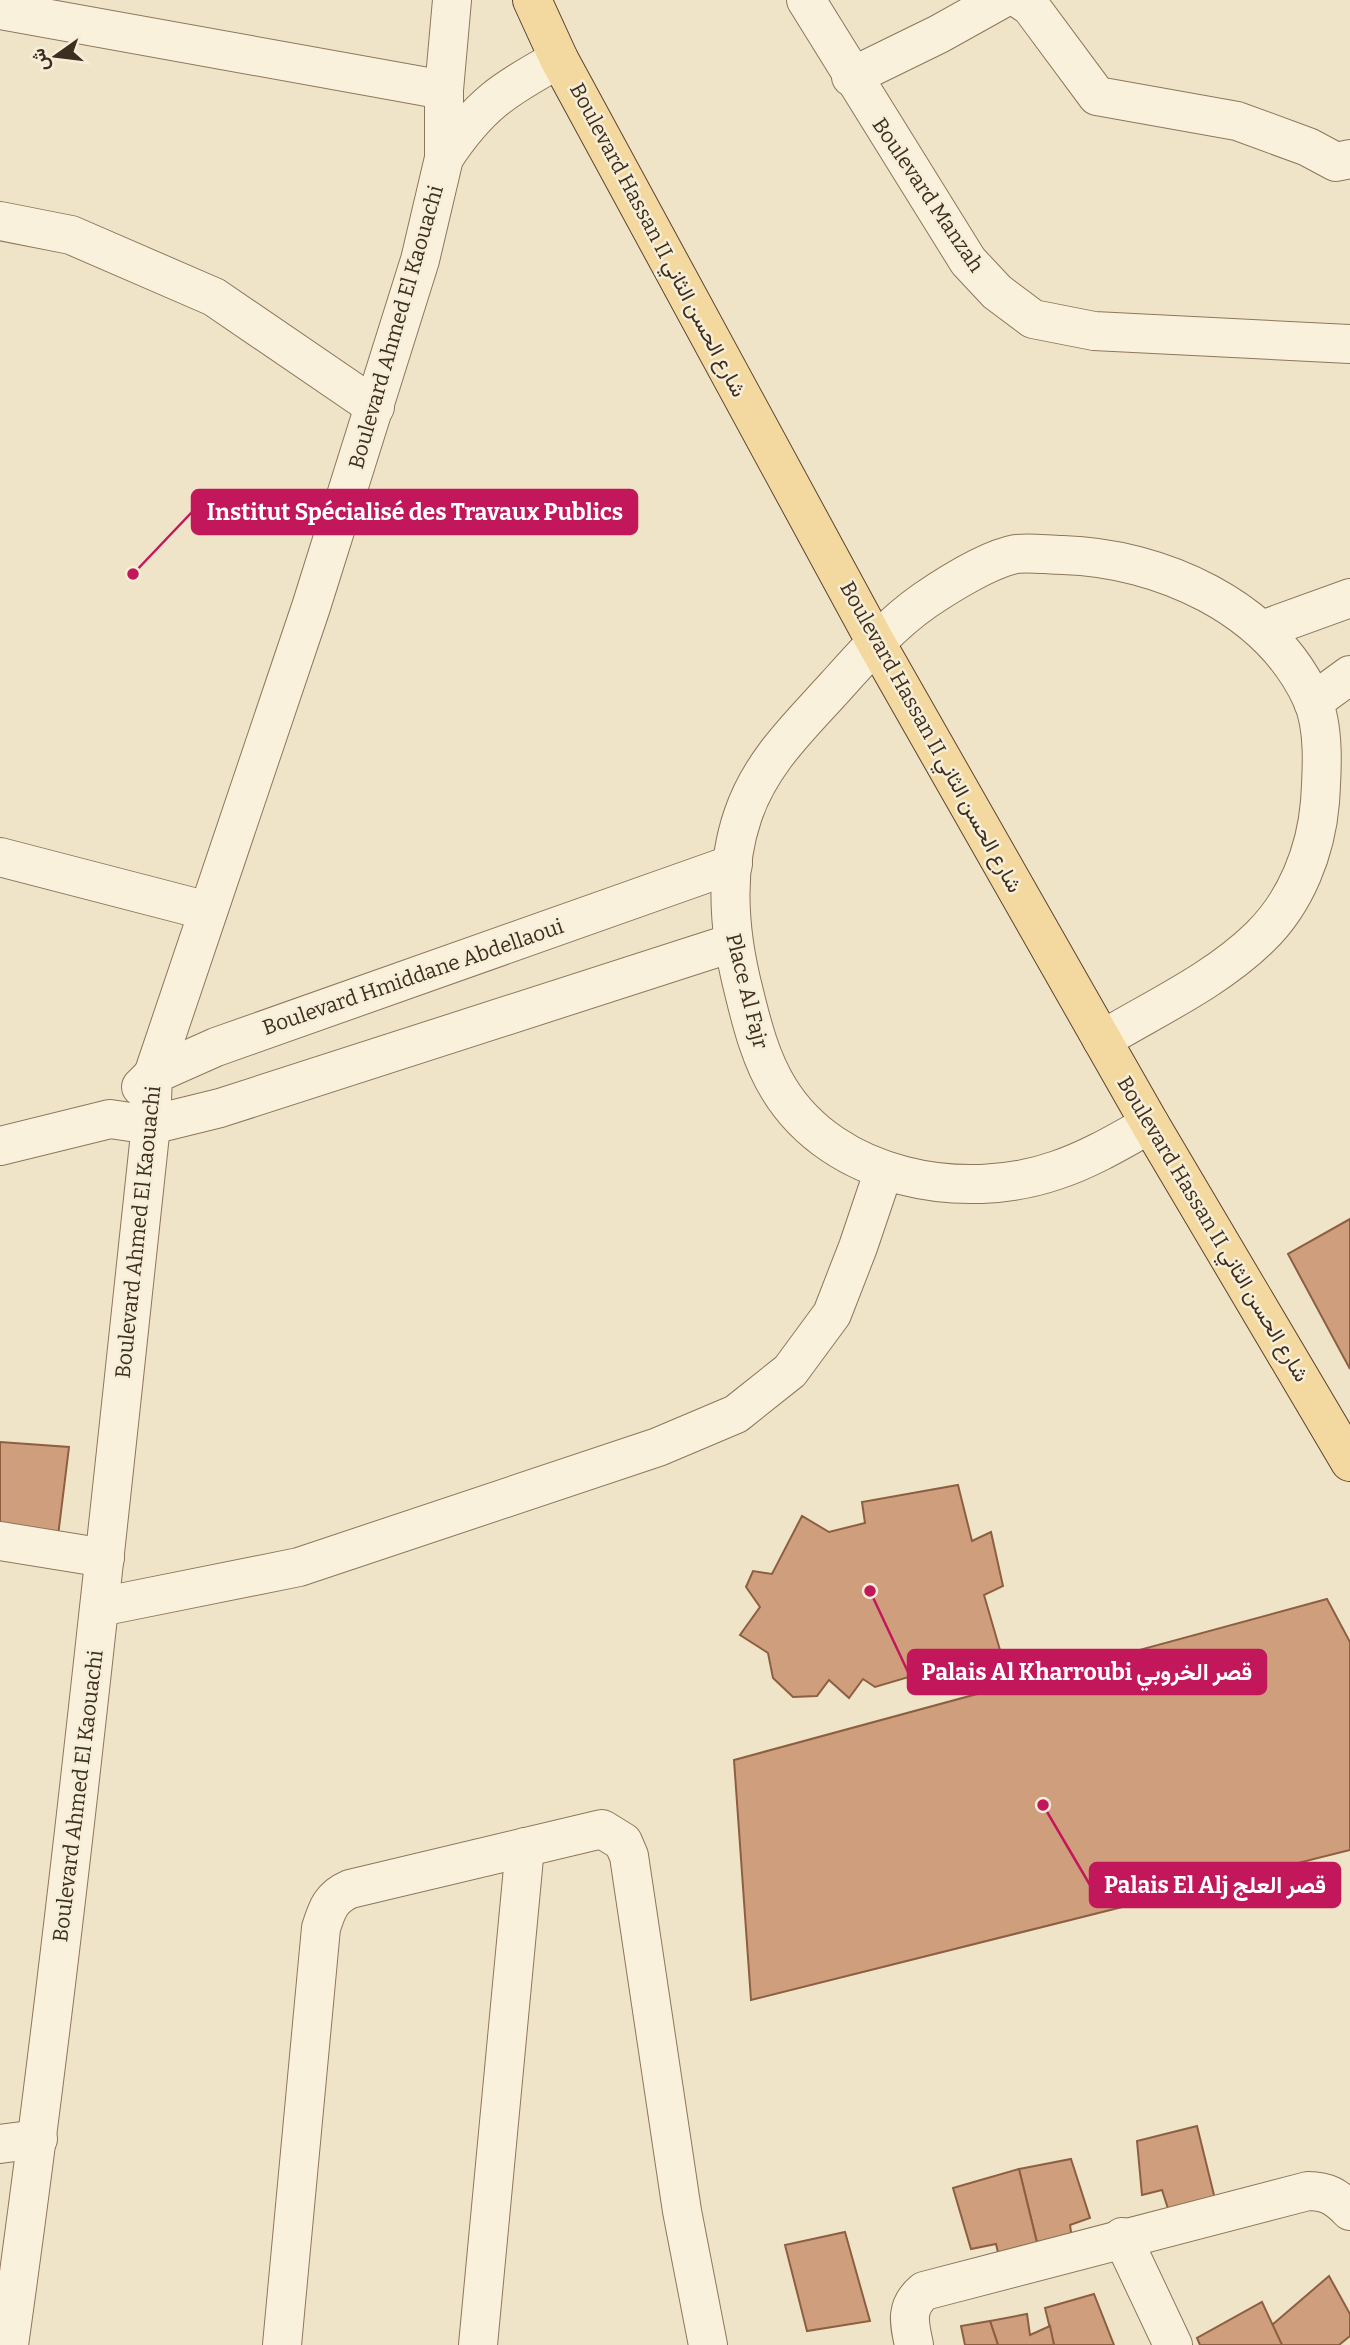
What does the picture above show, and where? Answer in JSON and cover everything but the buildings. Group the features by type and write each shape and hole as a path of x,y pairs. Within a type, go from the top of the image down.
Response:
{"main road":[{"name":"Boulevard Hassan II شارع الحسن الثاني","path":"532,0 559,59 876,641 1150,1124 1350,1462"}],"street":[{"name":"Boulevard Ahmed El Kaouachi","path":"9,2345 38,2139 100,1607 151,1125 153,1075 375,407 421,260 444,158 443,90 452,0"},
{"name":"Boulevard Manzah","path":"806,0 851,78 968,261 997,292 1033,319 1094,331 1350,344"},
{"path":"851,78 1000,0"},
{"path":"1021,0 1031,7 1097,96 1237,121 1308,147 1345,169"},
{"path":"0,10 443,90"},
{"name":"Boulevard Ahmed El Kaouachi","path":"444,158 485,104 517,82 559,59"},
{"path":"0,221 71,235 214,297 375,407"},
{"name":"Place Al Fajr","path":"1102,1040 1205,981 1261,936 1288,901 1304,869 1318,822 1320,752 1313,702 1285,652 1262,630 1213,597 1154,571 1099,558 1017,554 989,564 925,600 876,641 783,741 743,813 730,897 732,943 756,1037 779,1091 819,1136 884,1170 950,1184 1003,1183 1056,1171 1150,1124"},
{"path":"1262,630 1350,598"},
{"path":"1313,702 1350,675"},
{"path":"0,857 208,911"},
{"name":"Boulevard Hmiddane Abdellaoui","path":"110,1119 153,1075 216,1047 733,864"},
{"path":"0,1146 110,1119 151,1125 220,1108 732,943"},
{"path":"100,1607 299,1567 658,1447 736,1414 790,1371 832,1314 884,1170"},
{"path":"0,1541 105,1558"},
{"path":"282,2345 321,1928 328,1906 338,1894 349,1889 602,1829 623,1842 629,1856 682,2211 708,2345"},
{"path":"478,2345 525,1847"},
{"path":"0,2144 38,2139"},
{"path":"914,2345 909,2310 913,2300 924,2291 1122,2237 1308,2191 1321,2191 1337,2197 1350,2211"},
{"path":"1122,2237 1173,2345"}],"place":[{"name":"Institut Spécialisé des Travaux Publics","path":"133,574"},
{"name":"Palais Al Kharroubi قصر الخروبي","path":"870,1591"},
{"name":"Palais El Alj قصر العلج","path":"1043,1805"}]}
